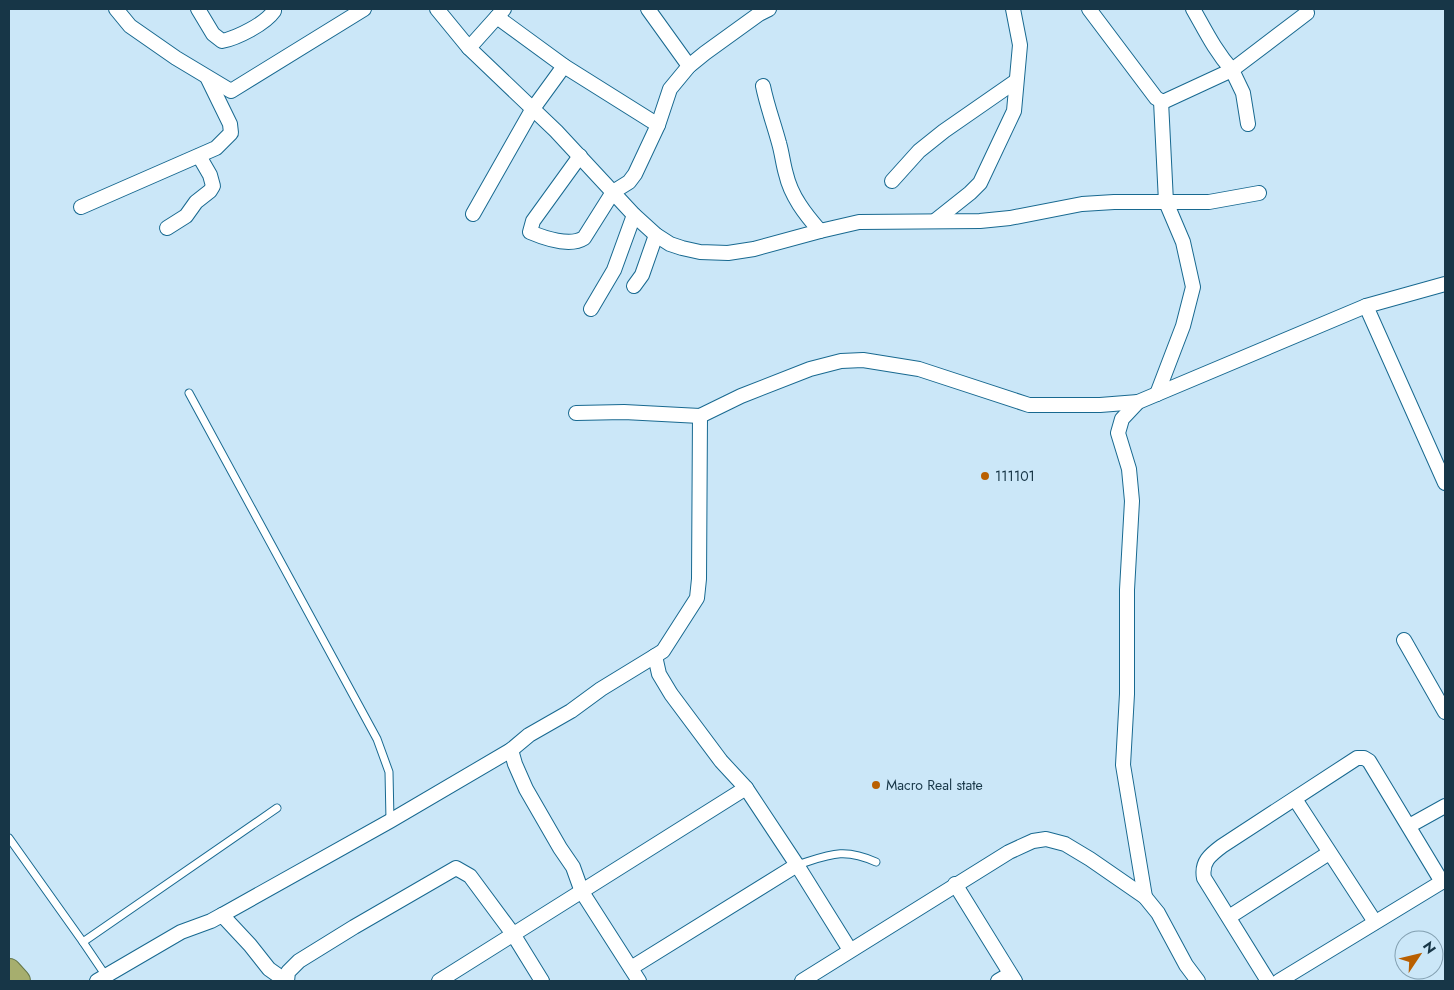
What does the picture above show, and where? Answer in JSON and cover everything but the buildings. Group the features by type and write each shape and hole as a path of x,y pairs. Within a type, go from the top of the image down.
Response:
{"highway":[{"path":"9,971 18,981"}],"street":[{"path":"116,9 130,26 208,79 231,91 364,9"},
{"path":"198,9 213,34 222,41 232,39 269,18 274,9"},
{"path":"436,9 469,48 580,156 634,215 656,235 670,244 682,248 700,252 728,253 754,249 859,222 980,221 1010,218 1082,204 1209,202 1259,193"},
{"path":"648,9 689,66"},
{"path":"580,156 533,221 530,232 560,241 578,242 584,238 613,192 628,182 635,174 658,125 670,89 689,66 736,30 769,9"},
{"path":"936,220 970,193 980,182 1014,111 1020,45 1013,9"},
{"path":"1089,9 1156,98 1161,101 1165,101 1232,70 1308,10"},
{"path":"1193,9 1212,44 1232,70 1243,93 1248,124"},
{"path":"469,48 500,13 564,66 658,125"},
{"path":"473,214 532,110 564,66"},
{"path":"81,206 216,148 231,133 230,124 208,79"},
{"path":"892,181 919,151 944,131 1016,81"},
{"path":"763,86 780,143 786,175 795,198 805,214 820,231"},
{"path":"1156,394 1183,326 1193,287 1183,242 1166,202 1161,101"},
{"path":"168,228 186,216 196,202 210,191 213,186 210,175 199,156"},
{"path":"591,309 614,270 634,215"},
{"path":"634,286 642,275 656,235"},
{"path":"576,413 624,412 700,416 741,396 801,373 848,360 863,360 919,369 1028,405 1100,405 1138,402 1366,306 1445,284"},
{"path":"1366,306 1445,483"},
{"path":"1138,402 1122,419 1118,433 1129,469 1132,501 1127,590 1123,765 1145,897"},
{"path":"102,979 182,932 211,921 390,821 511,750 529,735 571,711 601,689 663,651 697,598 699,579 700,416"},
{"path":"1404,640 1445,712"},
{"path":"654,656 659,674 671,694 721,761 746,788 797,864 850,950"},
{"path":"511,750 526,789 573,867 582,892 639,981"},
{"path":"1268,981 1204,878 1205,862 1210,855 1222,846 1357,758 1364,758 1369,762 1444,881 1279,981"},
{"path":"439,981 746,788"},
{"path":"1296,799 1375,922"},
{"path":"1409,826 1445,806"},
{"path":"802,981 955,884 1010,852 1033,841 1046,839 1065,844 1145,897 1158,914 1186,965 1198,981"},
{"path":"1229,917 1329,853"},
{"path":"630,968 797,864"},
{"path":"222,915 269,969 286,981 288,972 298,961 354,926 456,868 470,876 513,934 542,981"},
{"path":"955,884 1013,978 998,981"},
{"path":"1186,965 1188,981"}],"lane":[{"path":"189,393 377,739 389,772 390,821"},
{"path":"83,942 277,808"},
{"path":"9,838 83,942 102,979"},
{"path":"797,864 835,853 859,854 876,862"}],"place":[{"name":"111101","path":"985,476"},
{"name":"Macro Real state","path":"876,785"}]}
